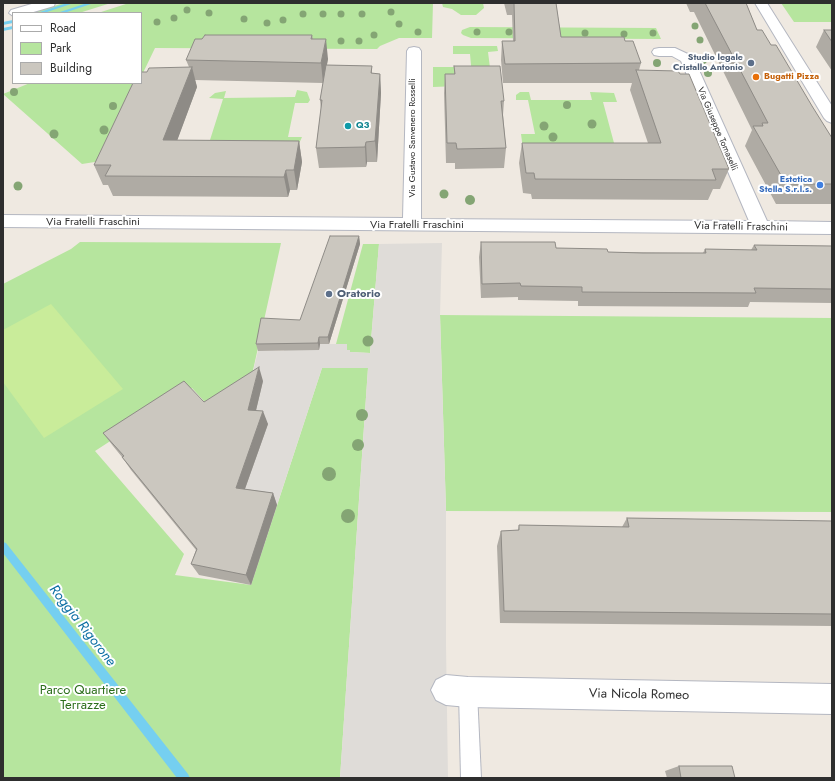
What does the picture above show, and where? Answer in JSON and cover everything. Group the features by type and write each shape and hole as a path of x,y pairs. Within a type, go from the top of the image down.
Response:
{"street":[{"path":"19,12 49,3"},
{"path":"761,3 832,118"},
{"name":"Via Gustavo Sanvenero Rosselli","path":"412,225 414,51"},
{"name":"Via Giuseppe Tomaselli","path":"659,52 675,52 686,59 760,227"},
{"name":"Via Fratelli Fraschini","path":"3,221 832,228"},
{"name":"Via Nicola Romeo","path":"457,691 832,699"}],"lane":[{"path":"457,691 471,778"}],"green space":[{"path":"64,3 111,3 82,12 34,12"},
{"path":"129,3 433,3 432,38 399,38 380,46 377,49 155,48 142,75 142,12 101,12"},
{"path":"442,3 483,3 484,8 476,15 461,15 452,9 443,7"},
{"path":"781,3 832,3 832,22 794,22"},
{"path":"470,27 656,28 661,39 471,38 461,33 462,30"},
{"path":"453,46 497,46 498,51 488,52 491,76 472,76 470,54 453,54"},
{"path":"433,67 458,67 459,86 433,87"},
{"path":"28,84 138,84 101,161 82,164 3,94"},
{"path":"297,90 307,92 310,100 308,103 295,103 288,137 302,137 297,148 286,142 211,141 207,150 193,147 195,140 210,140 223,99 209,98 215,93 226,91 224,98 295,97"},
{"path":"520,92 529,92 531,100 592,100 590,92 614,93 617,102 603,102 614,143 629,143 630,147 523,149 521,134 535,134 528,100 516,100 516,95"},
{"name":"Parco Quartiere Terrazze","path":"80,242 281,243 250,384 213,411 192,388 95,451 184,554 175,575 251,585 322,368 368,368 340,778 3,778 3,284 71,249"},
{"path":"363,244 379,244 370,353 349,352 347,350 347,344 336,344"},
{"path":"51,304 123,389 44,438 3,382 3,330"},
{"path":"440,315 832,318 832,512 446,511"}],"shaded area":[{"path":"442,243 440,315 446,511 448,778 340,778 368,368 322,368 277,505 241,500 267,425 253,423 250,384 258,351 284,351 285,347 319,350 320,344 347,344 347,350 350,350 350,352 370,353 379,244"}],"building":[{"path":"514,3 556,3 561,37 624,37 625,41 633,41 641,63 505,64 502,41 515,41"},
{"path":"705,3 746,3 757,30 762,30 771,45 776,45 832,138 832,184 786,184 753,126 763,126 762,123 768,123"},
{"path":"824,30 832,30 832,42"},
{"path":"205,35 312,35 311,39 326,39 321,63 186,60 195,39 202,39"},
{"name":"Q3","path":"326,65 372,66 371,73 380,74 375,141 366,142 365,147 316,148 322,100 320,100"},
{"path":"454,66 500,66 504,101 501,101 506,148 457,149 456,143 447,143 445,74 455,74"},
{"path":"192,67 163,140 299,141 294,170 286,170 284,177 105,176 111,165 94,165 133,84 142,84 142,72 147,72 149,68"},
{"path":"636,70 678,71 680,74 689,74 729,169 712,169 716,180 535,179 534,173 526,173 522,143 661,143"},
{"name":"Oratorio","path":"330,236 359,236 328,337 319,337 318,343 256,344 261,318 300,320"},
{"path":"481,242 555,242 556,248 607,249 608,252 643,253 706,253 705,249 757,250 754,245 832,246 832,289 754,288 756,293 582,292 582,287 521,286 520,283 482,284"},
{"path":"259,367 248,410 263,411 236,488 273,493 246,575 191,564 197,549 122,457 124,456 103,433 184,381 204,402"},
{"path":"627,518 832,521 832,614 504,611 501,531 519,530 519,525 629,527"},
{"path":"679,766 732,766 735,778 681,778"}],"waterway":[{"path":"42,12 72,3"},
{"path":"62,12 92,3"},
{"path":"3,24 12,21"},
{"path":"3,30 12,27"},
{"name":"Roggia Rigorone","path":"3,546 184,778"}],"place":[{"name":"Studio legale Cristallo Antonio","path":"751,63"},
{"name":"Bugatti Pizza","path":"756,77"},
{"name":"Q3","path":"348,126"},
{"name":"Estetica Stella S.r.l.s.","path":"820,185"},
{"name":"Oratorio","path":"329,294"}]}
